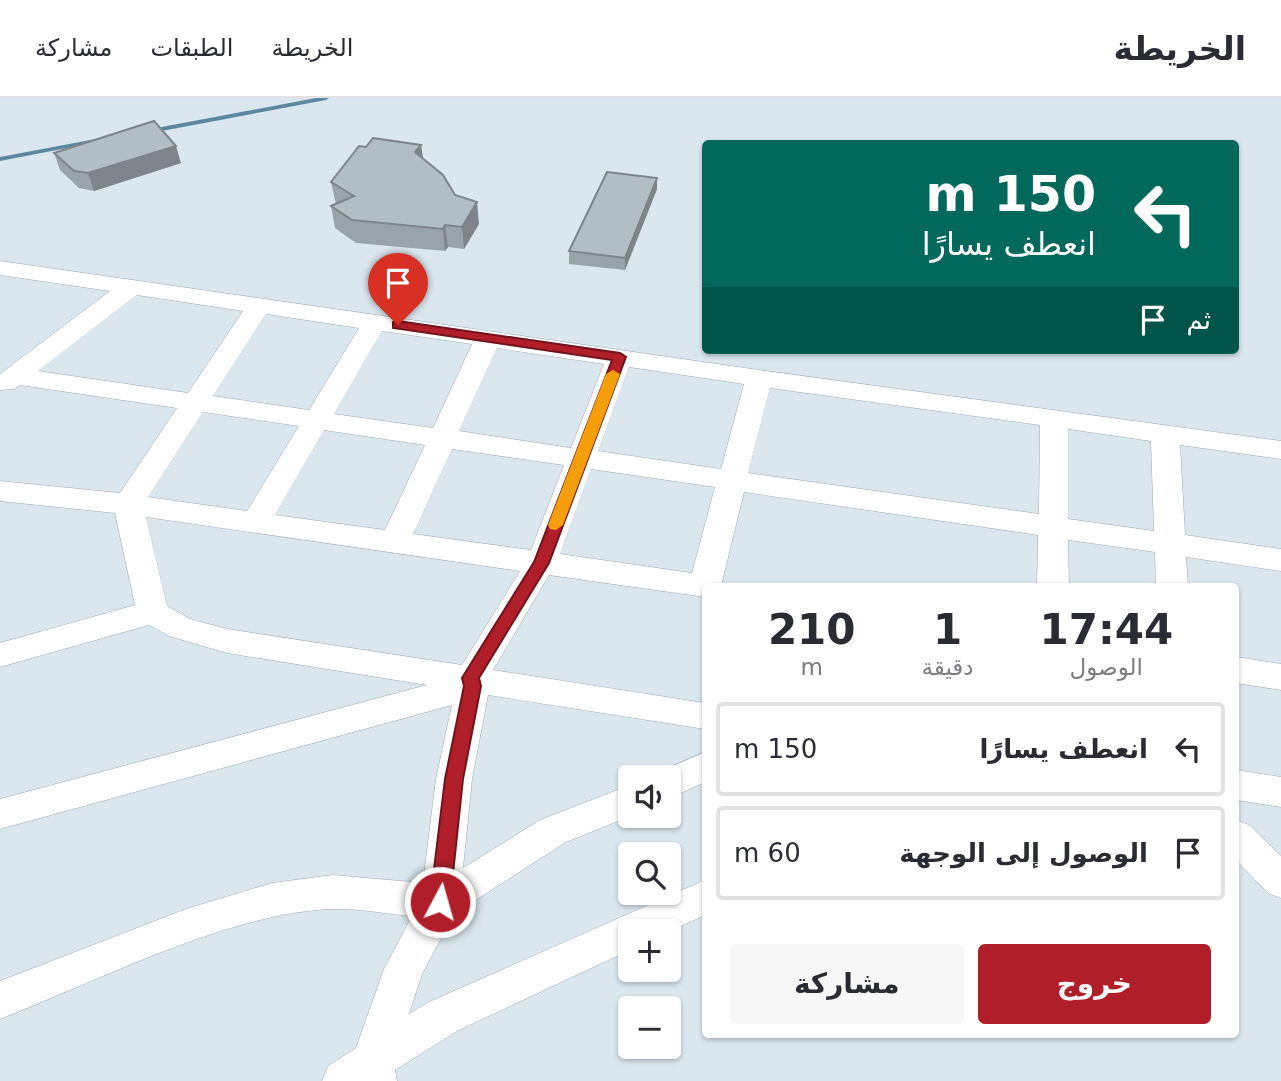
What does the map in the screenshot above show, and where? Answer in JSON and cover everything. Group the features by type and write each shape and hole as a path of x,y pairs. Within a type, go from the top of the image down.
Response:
{"street":[{"path":"0,268 759,378 1281,450"},
{"path":"8,381 132,287"},
{"path":"259,305 128,504 153,612 180,628 227,641 472,682 702,716"},
{"path":"256,521 375,322"},
{"path":"395,541 488,338"},
{"path":"364,1075 404,970 440,902 454,779 472,682 541,563 620,357"},
{"path":"706,583 759,378"},
{"path":"8,381 195,402 582,456 1281,560"},
{"path":"1053,583 1054,419"},
{"path":"1165,432 1172,583"},
{"path":"0,491 256,521 702,586"},
{"path":"0,655 153,612"},
{"path":"1239,670 1281,677"},
{"path":"0,814 472,682"},
{"path":"681,778 702,767"},
{"path":"1239,786 1281,792"},
{"path":"0,1000 186,926 272,900 333,892 440,902 553,831 618,805"},
{"path":"1239,839 1281,881"},
{"path":"656,919 702,898"},
{"path":"364,1075 406,1038 444,1016 618,936"}],"building":[{"path":"154,121 176,146 88,173 74,171 54,153"},
{"path":"373,138 421,145 415,152 443,175 455,195 477,202 462,227 445,225 443,229 352,220 331,206 354,196 331,182 359,146 366,147"},
{"path":"607,172 657,178 625,258 569,251"}],"waterway":[{"path":"151,131 326,98"},
{"path":"0,159 101,140"}],"slow traffic":[{"path":"556,525 613,374"}],"route":[{"path":"398,325 620,357 541,563 471,678 473,686 454,779 440,902"}]}
